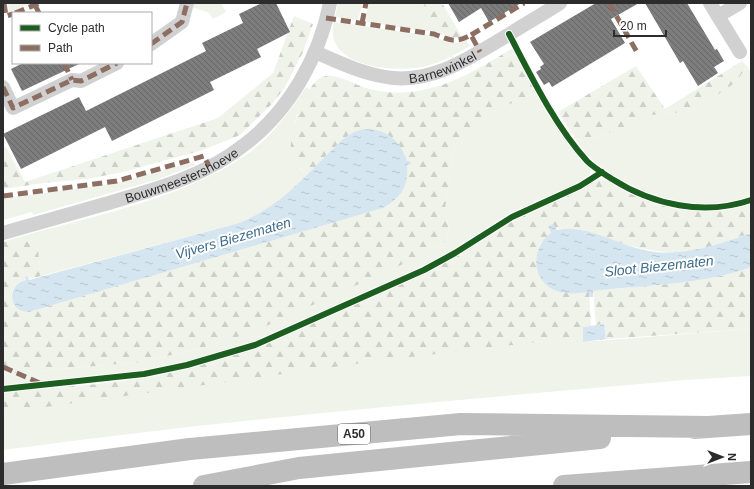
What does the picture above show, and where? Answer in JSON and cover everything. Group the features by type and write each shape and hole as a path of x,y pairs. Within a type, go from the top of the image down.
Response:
{"highway":[{"name":"A50","path":"3,474 190,449 461,424 708,427"},
{"name":"A50","path":"204,486 299,468 751,424"},
{"path":"564,486 748,472"},
{"path":"707,486 748,472"}],"street":[{"path":"152,43 182,22 187,3"},
{"name":"Bouwmeestershoeve","path":"3,233 159,188 209,166 244,146 267,124 303,79 314,52 330,3"},
{"name":"Barnewinkel","path":"314,52 358,70 379,76 403,78 423,76 458,64 560,3"},
{"path":"710,3 740,52"},
{"path":"718,16 740,3"},
{"path":"3,88 13,108 72,80 81,81 115,64"}],"green space":[{"path":"8,3 32,3 9,12"},
{"path":"193,3 221,3 226,12 213,19 209,13 192,7"},
{"path":"338,3 363,3 358,20 335,17"},
{"path":"369,3 423,3 434,23 444,36 435,32 367,22 365,18"},
{"path":"423,3 442,3 462,37 454,38 442,33 433,22"},
{"path":"294,16 313,24 303,52 285,87 273,103 240,135 203,150 123,172 87,179 43,183 3,189 3,148 6,147 25,182 218,118 273,73"},
{"path":"334,22 433,36 449,43 459,43 467,40 470,46 459,53 422,67 394,69 378,67 349,57 339,48 333,37"},
{"path":"513,48 537,92 492,112 453,151 445,210 449,228 447,241 401,265 253,332 198,349 141,362 3,374 3,242 23,236 38,250 41,276 21,282 12,292 15,305 19,309 29,312 383,208 399,196 404,185 407,165 411,164 410,161 407,161 402,149 368,129 354,132 343,139 308,174 300,168 293,159 291,145 295,123 304,100 315,82 322,77 333,76 378,91 404,93 421,91 437,87 468,74"},
{"path":"742,61 747,66 736,82 694,111 651,115 637,123 596,137 576,140 558,112 636,66 665,109"},
{"path":"747,66 751,73 751,197 731,202 690,204 649,194 612,176 590,158 576,140 596,137 637,123 650,115 694,111 745,70"},
{"path":"306,87 311,90 299,111 294,128 294,136 300,169 308,174 268,208 239,223 41,276 38,250 23,236 140,204 169,194 224,169 249,153 273,131"},
{"path":"537,92 568,142 591,169 589,175 577,184 510,213 450,252 422,267 255,341 186,362 139,372 3,385 3,374 141,362 198,349 252,332 447,241 449,228 445,210 453,151 492,112"},
{"path":"193,162 195,165 159,179 33,215 32,212 3,220 3,199 117,183"},
{"path":"598,179 607,181 648,201 677,209 691,211 721,210 751,204 751,233 714,246 685,252 670,252 640,248 581,230 548,226 551,233 540,244 536,261 564,293 589,291 591,326 583,327 583,342 547,341 377,361 3,413 3,392 98,384 145,378 195,367 254,349 434,269 525,213 571,193"},
{"path":"751,267 751,329 606,339 604,324 596,325 593,291 673,284 714,278"},
{"path":"751,329 751,376 685,380 343,411 173,429 3,450 3,413 320,368 496,346 547,341 583,342"}],"water":[{"name":"Vijvers Biezematen","path":"363,129 371,129 385,133 391,137 401,147 407,161 410,161 411,164 407,165 407,179 399,196 383,208 29,312 22,311 14,304 12,293 19,283 26,280 25,277 27,276 29,280 239,223 255,216 283,197 343,139 354,132"},
{"name":"Sloot Biezematen","path":"553,224 557,230 568,229 591,232 638,248 662,252 688,251 751,233 751,267 714,278 673,284 593,291 593,297 589,297 589,292 565,293 548,287 538,273 536,264 539,247 544,239 551,233 548,226"},
{"path":"604,324 606,339 583,342 583,327"}],"building":[{"path":"262,3 276,3 290,32 257,49 261,57 210,82 214,90 112,141 105,127 21,169 3,134 79,97 86,111 206,51 202,43 243,23 239,14"},
{"path":"448,3 521,3 489,22 481,8 459,22"},
{"path":"596,3 639,3 611,19 625,43 552,87 549,82 544,85 536,72 541,69 540,67 544,64 530,42"},
{"path":"645,3 687,3 715,50 717,49 724,61 714,67 718,73 698,86 683,61 680,63"},
{"path":"21,64 79,64 22,91 11,69"}],"marked path":[{"path":"4,3 6,16 12,14"},
{"path":"18,12 40,3"},
{"path":"152,43 182,22 187,3"},
{"path":"362,23 366,3"},
{"path":"471,35 524,3"},
{"path":"609,3 638,54"},
{"path":"35,5 38,12"},
{"path":"326,18 434,34 452,40 465,38 471,35 480,52"},
{"path":"64,64 72,80"},
{"path":"3,87 13,108 72,80 81,81 115,64"},
{"path":"3,196 117,181 204,156 209,166"},
{"path":"3,367 42,384"}],"cycle path":[{"path":"509,34 554,117 575,147 593,166 612,179 644,196 679,205 715,207 733,205 751,200"},
{"path":"3,389 144,374 187,365 255,345 424,270 455,253 512,217 580,186 602,172"}]}
